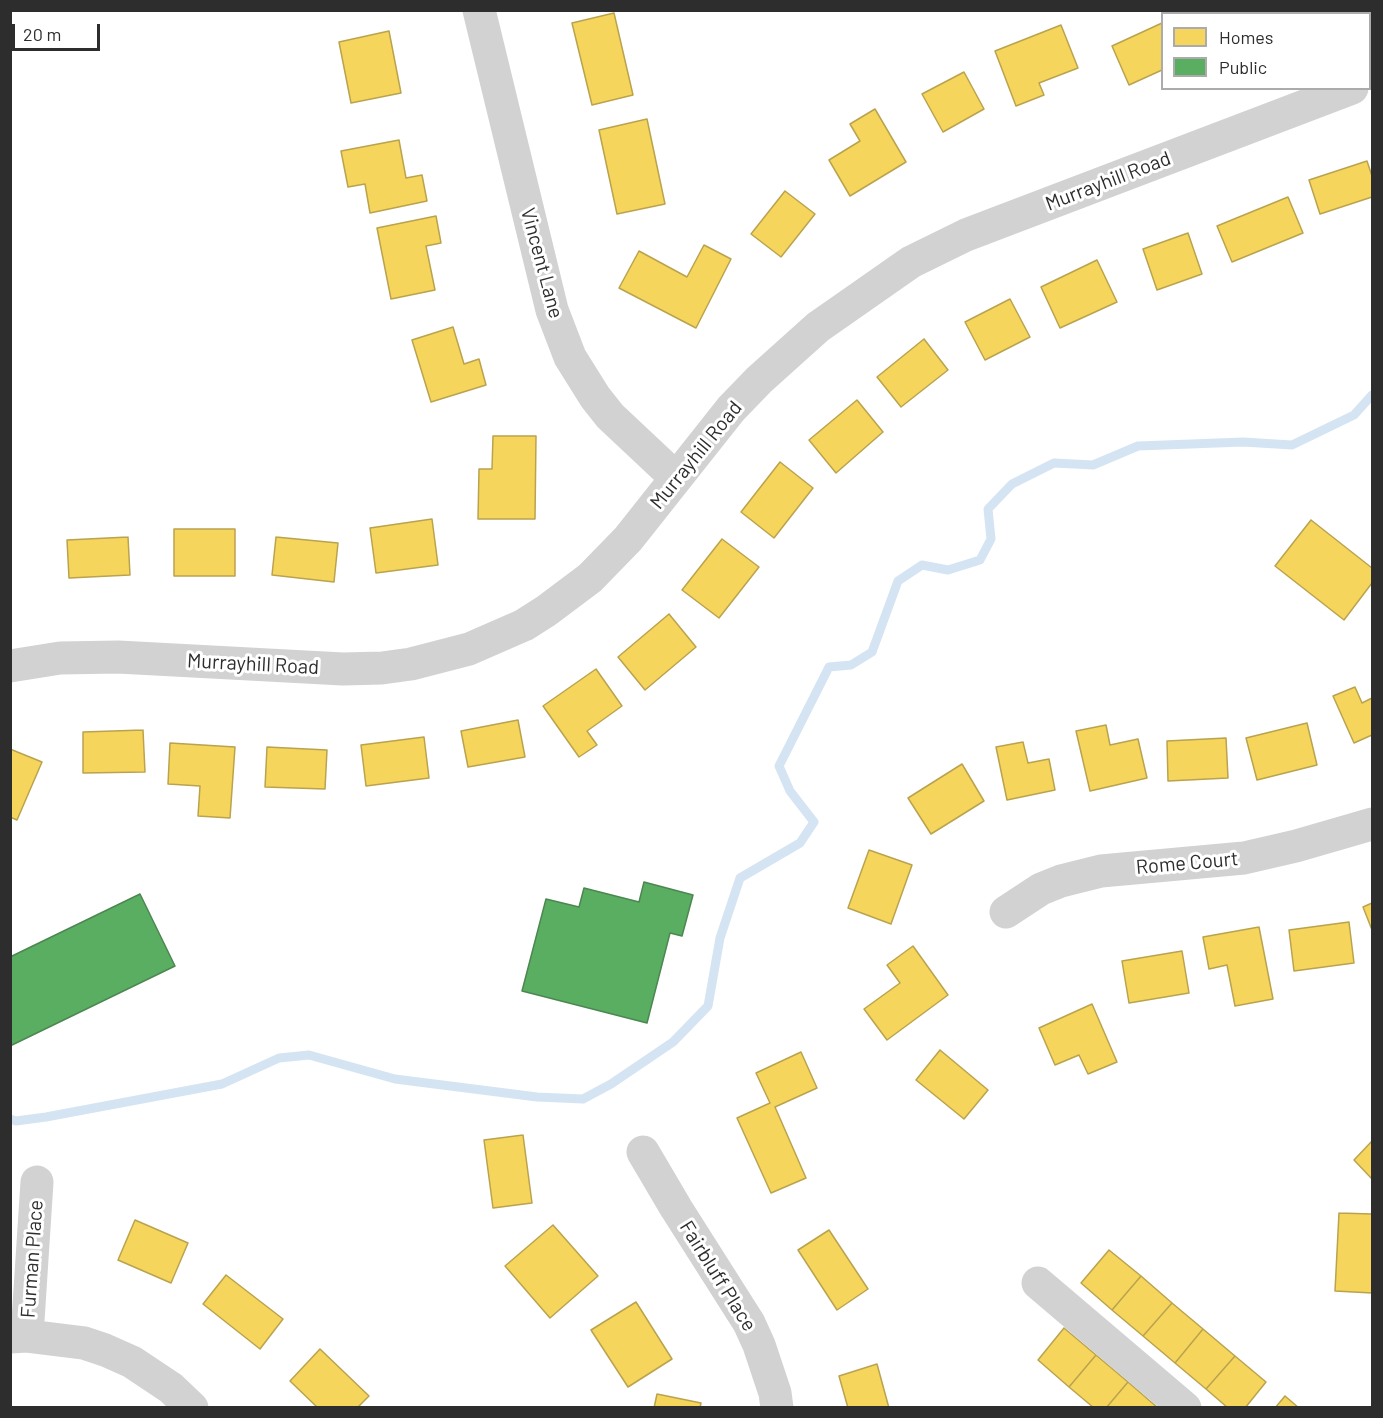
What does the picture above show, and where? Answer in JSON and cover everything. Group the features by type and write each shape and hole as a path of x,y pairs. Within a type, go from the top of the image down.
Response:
{"street":[{"name":"Vincent Lane","path":"479,10 552,310 570,357 610,416 676,478"},
{"name":"Murrayhill Road","path":"10,666 60,658 118,657 343,669 382,668 411,664 469,649 524,625 590,578 628,540 731,409 759,380 818,327 910,262 966,235 1347,90"},
{"name":"Rome Court","path":"1006,912 1041,889 1061,881 1101,871 1244,858 1372,824"},
{"name":"Fairbluff Place","path":"643,1152 749,1323 775,1393 777,1407"},
{"name":"Furman Place","path":"19,1336 37,1182"},
{"path":"1038,1282 1185,1407"},
{"path":"19,1336 84,1343 105,1350 132,1362 171,1388 192,1407"}],"building: Homes":[{"path":"1211,10 1307,10 1308,12 1212,12"},
{"path":"614,13 633,95 592,105 572,23"},
{"path":"1161,23 1161,70 1129,85 1112,46"},
{"path":"1061,25 1078,68 1039,83 1044,95 1016,106 995,51"},
{"path":"389,31 401,93 351,103 339,42"},
{"path":"964,72 984,109 943,132 922,94"},
{"path":"875,109 906,162 850,196 829,160 860,141 850,124"},
{"path":"647,119 665,204 617,214 599,130"},
{"path":"399,140 406,178 422,175 427,201 370,213 365,184 348,187 341,151"},
{"path":"1367,161 1372,176 1372,197 1320,214 1309,180"},
{"path":"785,191 815,214 781,257 751,234"},
{"path":"1288,197 1303,233 1232,262 1217,226"},
{"path":"436,216 441,243 426,246 435,290 391,299 377,228"},
{"path":"1188,233 1202,274 1157,290 1143,249"},
{"path":"704,245 731,259 696,328 619,288 639,251 687,277"},
{"path":"1097,260 1117,302 1060,328 1041,287"},
{"path":"1010,299 1030,337 985,360 965,322"},
{"path":"453,327 464,364 479,359 486,385 431,402 412,340"},
{"path":"924,339 948,370 901,407 877,377"},
{"path":"857,400 883,432 836,473 809,440"},
{"path":"493,436 536,436 535,519 478,519 479,469 492,469"},
{"path":"780,462 813,488 774,538 741,512"},
{"path":"432,519 438,565 376,573 370,528"},
{"path":"1311,520 1372,568 1372,583 1344,620 1275,566"},
{"path":"174,529 235,529 235,576 174,576"},
{"path":"128,537 130,575 69,578 67,540"},
{"path":"276,537 338,543 334,582 272,575"},
{"path":"722,539 759,567 719,618 682,590"},
{"path":"669,614 696,647 645,690 618,657"},
{"path":"596,669 622,706 587,731 597,745 579,757 543,706"},
{"path":"1355,687 1362,703 1372,698 1372,735 1354,743 1333,696"},
{"path":"518,720 525,757 468,767 461,731"},
{"path":"1307,723 1317,765 1257,780 1246,738"},
{"path":"1106,725 1110,745 1138,739 1147,778 1090,791 1076,731"},
{"path":"143,730 145,772 83,773 83,732"},
{"path":"424,737 429,778 366,786 361,745"},
{"path":"1226,738 1228,778 1168,781 1167,741"},
{"path":"1023,742 1028,763 1049,759 1055,790 1007,800 996,747"},
{"path":"170,743 235,747 230,818 198,816 200,786 168,784"},
{"path":"267,747 327,750 325,789 265,787"},
{"path":"10,749 42,762 17,820 10,817"},
{"path":"962,764 984,801 931,834 908,798"},
{"path":"869,850 912,865 891,924 848,908"},
{"path":"1372,903 1372,930 1363,907"},
{"path":"1349,922 1354,963 1294,971 1289,930"},
{"path":"1259,927 1273,999 1235,1006 1227,965 1209,969 1203,937"},
{"path":"913,946 948,995 887,1040 864,1009 900,983 887,965"},
{"path":"1182,951 1189,993 1129,1003 1122,961"},
{"path":"1092,1004 1117,1062 1088,1074 1079,1055 1055,1065 1039,1028"},
{"path":"940,1050 988,1090 964,1119 916,1080"},
{"path":"801,1052 817,1088 775,1107 806,1178 771,1193 737,1118 770,1103 756,1073"},
{"path":"523,1135 532,1203 493,1208 484,1140"},
{"path":"1372,1141 1372,1179 1354,1160"},
{"path":"1339,1213 1372,1214 1372,1293 1335,1291"},
{"path":"135,1220 188,1243 171,1283 118,1260"},
{"path":"553,1225 598,1276 550,1318 505,1266"},
{"path":"829,1230 868,1289 837,1310 798,1250"},
{"path":"1109,1250 1141,1276 1112,1310 1081,1283"},
{"path":"226,1275 283,1319 260,1349 203,1304"},
{"path":"1141,1276 1172,1303 1143,1336 1112,1310"},
{"path":"636,1302 672,1359 628,1387 591,1330"},
{"path":"1172,1303 1203,1329 1175,1363 1143,1336"},
{"path":"1064,1328 1096,1355 1069,1387 1038,1360"},
{"path":"1203,1329 1235,1356 1206,1389 1175,1363"},
{"path":"320,1349 369,1396 357,1408 318,1408 290,1381"},
{"path":"1096,1355 1128,1382 1106,1408 1094,1408 1069,1387"},
{"path":"1235,1356 1266,1382 1245,1408 1228,1408 1206,1389"},
{"path":"877,1364 889,1408 848,1408 839,1376"},
{"path":"1128,1382 1158,1408 1106,1408"},
{"path":"657,1394 701,1403 700,1408 654,1408"},
{"path":"1285,1396 1299,1408 1275,1408"}],"building: Public":[{"path":"644,882 693,895 682,936 670,933 647,1023 522,991 546,899 579,907 584,888 639,902"},
{"path":"140,894 175,966 10,1046 10,957"}],"waterway":[{"path":"10,1119 16,1121 46,1117 222,1084 279,1058 309,1055 395,1079 537,1097 583,1099 611,1084 673,1042 708,1006 720,938 740,878 800,843 814,822 790,791 779,766 829,667 851,665 872,652 898,581 922,565 948,570 980,560 991,539 988,509 1012,484 1054,463 1093,465 1138,446 1243,442 1292,445 1354,415 1372,395"}]}
